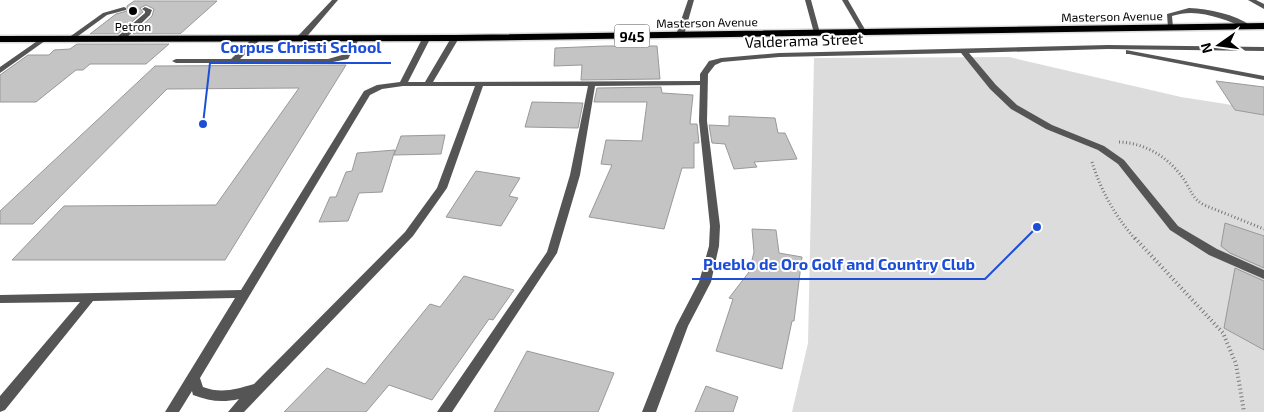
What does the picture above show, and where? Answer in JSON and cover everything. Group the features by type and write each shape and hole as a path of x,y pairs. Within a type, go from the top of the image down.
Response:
{"main road":[{"name":"Masterson Avenue","path":"0,39 455,38 1264,26"}],"street":[{"path":"300,39 336,0"},
{"path":"680,35 691,0"},
{"path":"808,0 817,33"},
{"path":"845,0 864,33"},
{"path":"1251,0 1264,7"},
{"path":"72,38 98,18 124,9"},
{"path":"120,38 148,14 149,10 145,9"},
{"path":"1170,27 1169,15 1190,11 1218,14 1248,26"},
{"path":"0,71 45,38"},
{"path":"233,62 257,38"},
{"path":"403,84 426,38"},
{"path":"428,84 455,38"},
{"path":"176,62 337,60 345,57 355,39"},
{"path":"1108,47 1158,59 1264,78"},
{"name":"Valderama Street","path":"649,412 682,326 705,282 711,264 715,226 703,121 704,74 712,63 731,58 963,50 1108,47 1264,49"},
{"path":"963,50 993,88 1014,107 1049,127 1101,148 1121,162 1174,228 1213,252 1264,275"},
{"path":"444,412 552,252 575,174 592,83"},
{"path":"172,412 366,93 380,87 403,84 705,83"},
{"path":"235,412 409,234 442,188 480,84"},
{"path":"0,299 244,294"},
{"path":"0,406 92,296"},
{"path":"193,376 198,392 211,397 228,397 261,387"}],"shaded area":[{"path":"1009,57 1181,97 1264,110 1264,412 792,412 808,343 814,58"}],"building":[{"path":"134,1 217,1 180,34 133,34 152,16 154,9 146,5 140,8 143,12 118,34 90,34 116,14 127,11 127,6"},
{"path":"77,44 169,44 146,64 90,64 83,70 76,70 36,102 0,102 0,75 28,55 49,55 54,50 70,49"},
{"path":"657,46 660,79 581,80 582,65 554,66 555,48"},
{"path":"346,65 225,260 12,260 64,206 216,205 299,88 167,89 33,224 0,224 0,211 155,66"},
{"path":"1216,81 1264,87 1264,115 1235,110"},
{"path":"661,87 662,93 693,95 690,124 697,124 699,143 694,143 694,168 682,168 664,229 589,217 612,165 601,164 606,140 642,141 647,102 594,102 597,88"},
{"path":"532,102 583,103 578,128 525,127"},
{"path":"729,116 775,118 778,133 785,133 797,159 754,162 757,167 734,169 725,144 712,143 709,125 729,126"},
{"path":"445,135 441,154 394,155 401,136"},
{"path":"395,150 382,192 359,193 348,221 319,222 330,197 336,197 346,172 352,171 357,153"},
{"path":"476,171 520,178 509,196 518,198 501,226 446,217"},
{"path":"1225,223 1264,236 1264,268 1230,253 1221,246"},
{"path":"752,229 776,230 779,253 802,257 794,321 792,321 782,369 716,351 733,299 729,298 749,272 754,252"},
{"path":"1235,268 1264,281 1264,350 1224,328"},
{"path":"464,276 514,290 493,320 489,319 432,400 389,385 366,412 284,412 327,368 365,384 430,304 440,307"},
{"path":"527,351 614,373 598,412 494,412"},
{"path":"706,386 738,397 733,412 695,412"}],"place":[{"name":"Petron","path":"133,11"},
{"name":"Corpus Christi School","path":"203,124"},
{"name":"Pueblo de Oro Golf and Country Club","path":"1037,227"}]}
